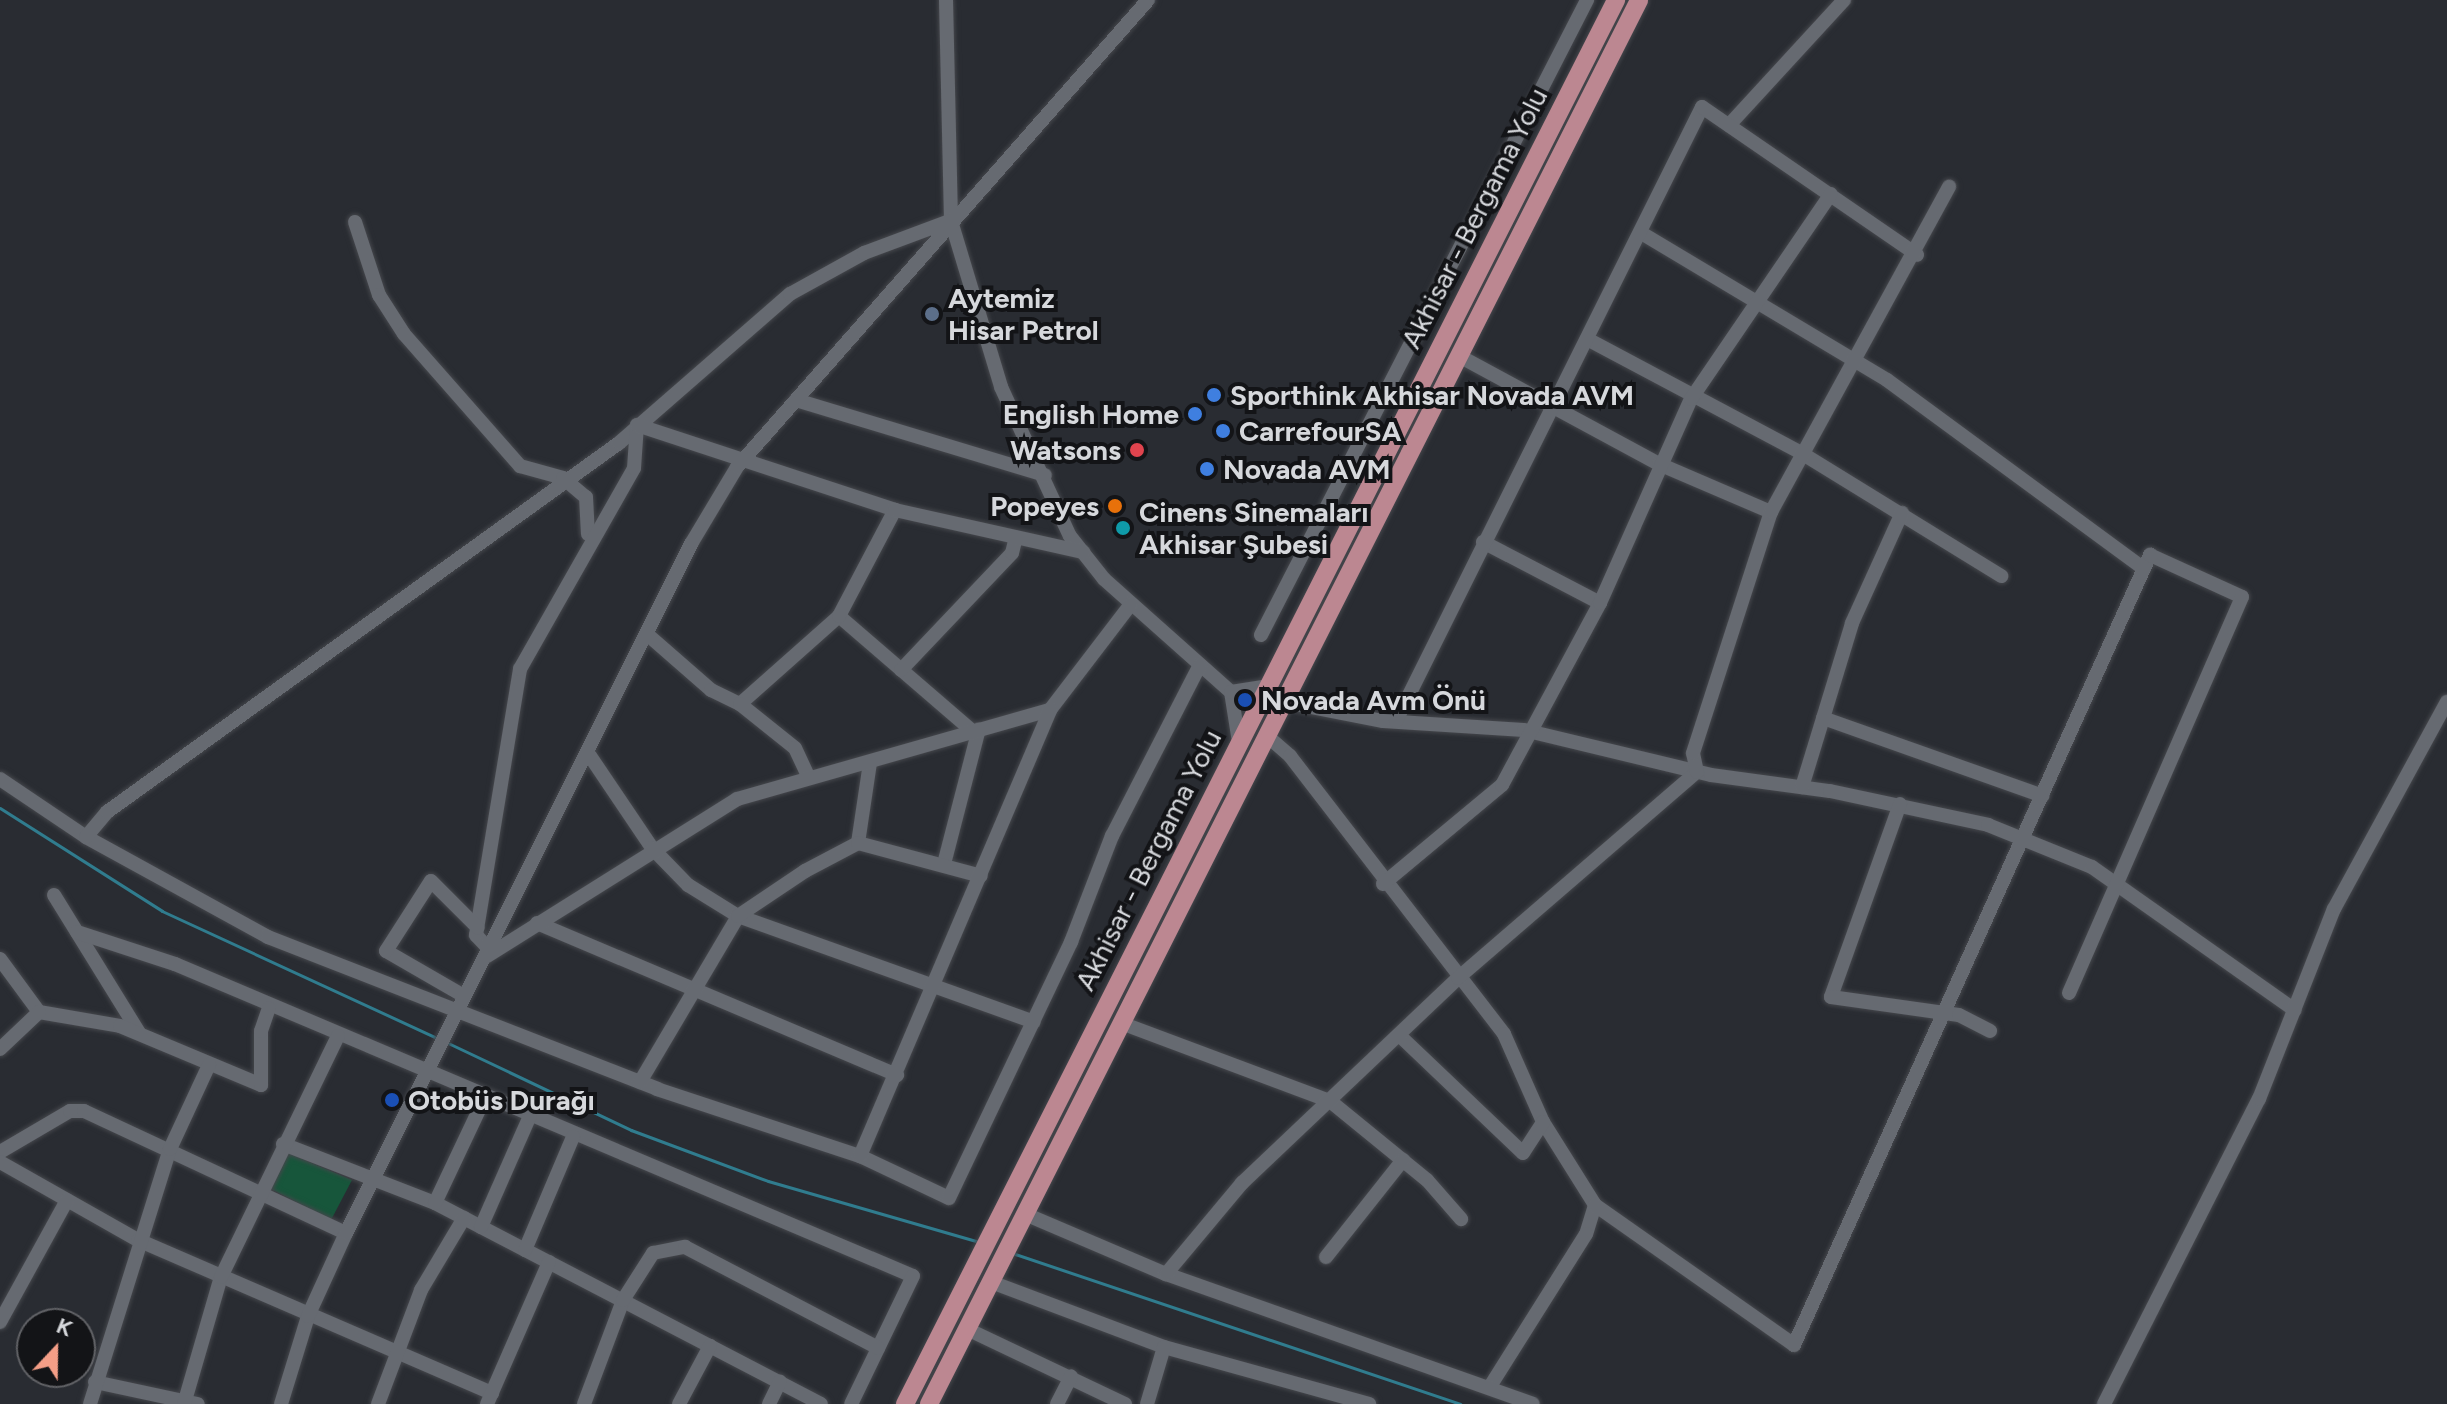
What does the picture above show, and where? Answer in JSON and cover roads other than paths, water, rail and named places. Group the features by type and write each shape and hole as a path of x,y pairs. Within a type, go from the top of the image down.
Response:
{"main road":[{"name":"Akhisar - Bergama Yolu","path":"905,1404 1616,0"},
{"name":"Akhisar - Bergama Yolu","path":"929,1404 1639,0"}],"street":[{"path":"946,0 951,221 976,319 1083,552 1131,604 1231,692 1239,742"},
{"path":"281,1404 308,1316 346,1233 459,1006 590,756 691,544 745,458 1148,0"},
{"path":"1261,635 1587,0"},
{"path":"1729,125 1844,0"},
{"path":"1396,721 1483,542 1643,234 1702,107 1917,255"},
{"path":"1697,772 1693,753 1771,512 1917,255 1949,187"},
{"path":"1383,884 1502,785 1600,603 1659,464 1691,399 1831,194"},
{"path":"86,837 107,812 637,425 790,294 864,253 951,221"},
{"path":"355,222 379,295 404,334 520,466 563,478 586,497 587,542"},
{"path":"1643,234 1855,361 1976,441 2144,569"},
{"path":"1589,340 1691,399 1803,454 2001,576"},
{"path":"1461,357 1659,464 1771,512"},
{"path":"796,400 1045,475"},
{"path":"637,425 745,458 895,510 1083,552"},
{"path":"486,954 478,928 520,669 587,542 634,468 637,425"},
{"path":"740,704 839,616 895,510"},
{"path":"1802,787 1852,623 1902,513"},
{"path":"901,670 1012,553 1016,537"},
{"path":"1483,542 1600,603"},
{"path":"1266,735 1290,756 1383,884 1504,1034 1543,1122 1585,1180 1595,1205 1794,1345 1947,1016 2150,555 2242,597 2069,993"},
{"path":"860,1156 1050,710 1131,604"},
{"path":"839,616 975,730"},
{"path":"648,635 711,690 740,704 795,748 809,778"},
{"path":"0,779 86,837 268,937 459,1006 640,1082 860,1156 949,1198 1034,1022 1112,836 1200,665"},
{"path":"1231,692 1268,686"},
{"path":"1285,702 1396,721 1529,731 1697,772 1900,804 2024,840 2092,867 2295,1010"},
{"path":"2104,1404 2259,1099 2334,909 2447,702"},
{"path":"486,954 652,848 737,799 1050,710"},
{"path":"1823,718 2043,796"},
{"path":"944,864 975,730"},
{"path":"590,756 652,848 688,885 738,916 1034,1022"},
{"path":"858,843 870,763"},
{"path":"1166,1274 1242,1183 1458,978 1697,772"},
{"path":"1900,804 1831,997 1947,1016 1990,1031"},
{"path":"640,1082 688,990 738,916 858,843 981,876"},
{"path":"459,1006 386,951 431,881 478,928"},
{"path":"54,895 140,1034"},
{"path":"537,923 688,990 897,1075"},
{"path":"77,932 175,964 269,1008 530,1116 573,1137 913,1276 851,1404"},
{"path":"0,959 39,1012"},
{"path":"0,1049 39,1012 67,1011 140,1034 261,1085 261,1031 269,1008"},
{"path":"1121,1023 1330,1101 1403,1160 1461,1219"},
{"path":"1399,1035 1523,1153 1543,1122"},
{"path":"96,1382 189,1403 221,1277 261,1189 338,1036"},
{"path":"96,1379 138,1240 170,1149 209,1065"},
{"path":"435,1203 485,1097"},
{"path":"0,1152 70,1111 170,1149 261,1189 346,1233"},
{"path":"481,1227 530,1116"},
{"path":"525,1250 573,1137"},
{"path":"283,1144 435,1203 821,1404"},
{"path":"1326,1257 1403,1160"},
{"path":"0,1162 138,1240 489,1399 549,1262"},
{"path":"1,1317 67,1200"},
{"path":"1491,1385 1586,1234 1595,1205"},
{"path":"378,1404 392,1354 464,1218"},
{"path":"1022,1222 1491,1385 1533,1404"},
{"path":"584,1404 623,1300 653,1253 685,1247 878,1348"},
{"path":"996,1274 1164,1347 1369,1404"},
{"path":"967,1329 1125,1404"},
{"path":"679,1404 710,1346"},
{"path":"1147,1404 1164,1347"},
{"path":"1057,1404 1071,1376"},
{"path":"769,1404 780,1381"}],"waterway":[{"path":"0,808 162,911 437,1038"},
{"path":"448,1043 631,1130 768,1181 979,1242"},
{"path":"1012,1253 1460,1404"}],"place":[{"name":"Aytemiz Hisar Petrol","path":"932,314"},
{"name":"Sporthink Akhisar Novada AVM","path":"1214,395"},
{"name":"English Home","path":"1195,414"},
{"name":"CarrefourSA","path":"1223,431"},
{"name":"Watsons","path":"1137,450"},
{"name":"Novada AVM","path":"1207,469"},
{"name":"Popeyes","path":"1115,506"},
{"name":"Cinens Sinemaları Akhisar Şubesi","path":"1123,528"},
{"name":"Novada Avm Önü","path":"1245,700"},
{"name":"Otobüs Durağı","path":"392,1100"}]}
